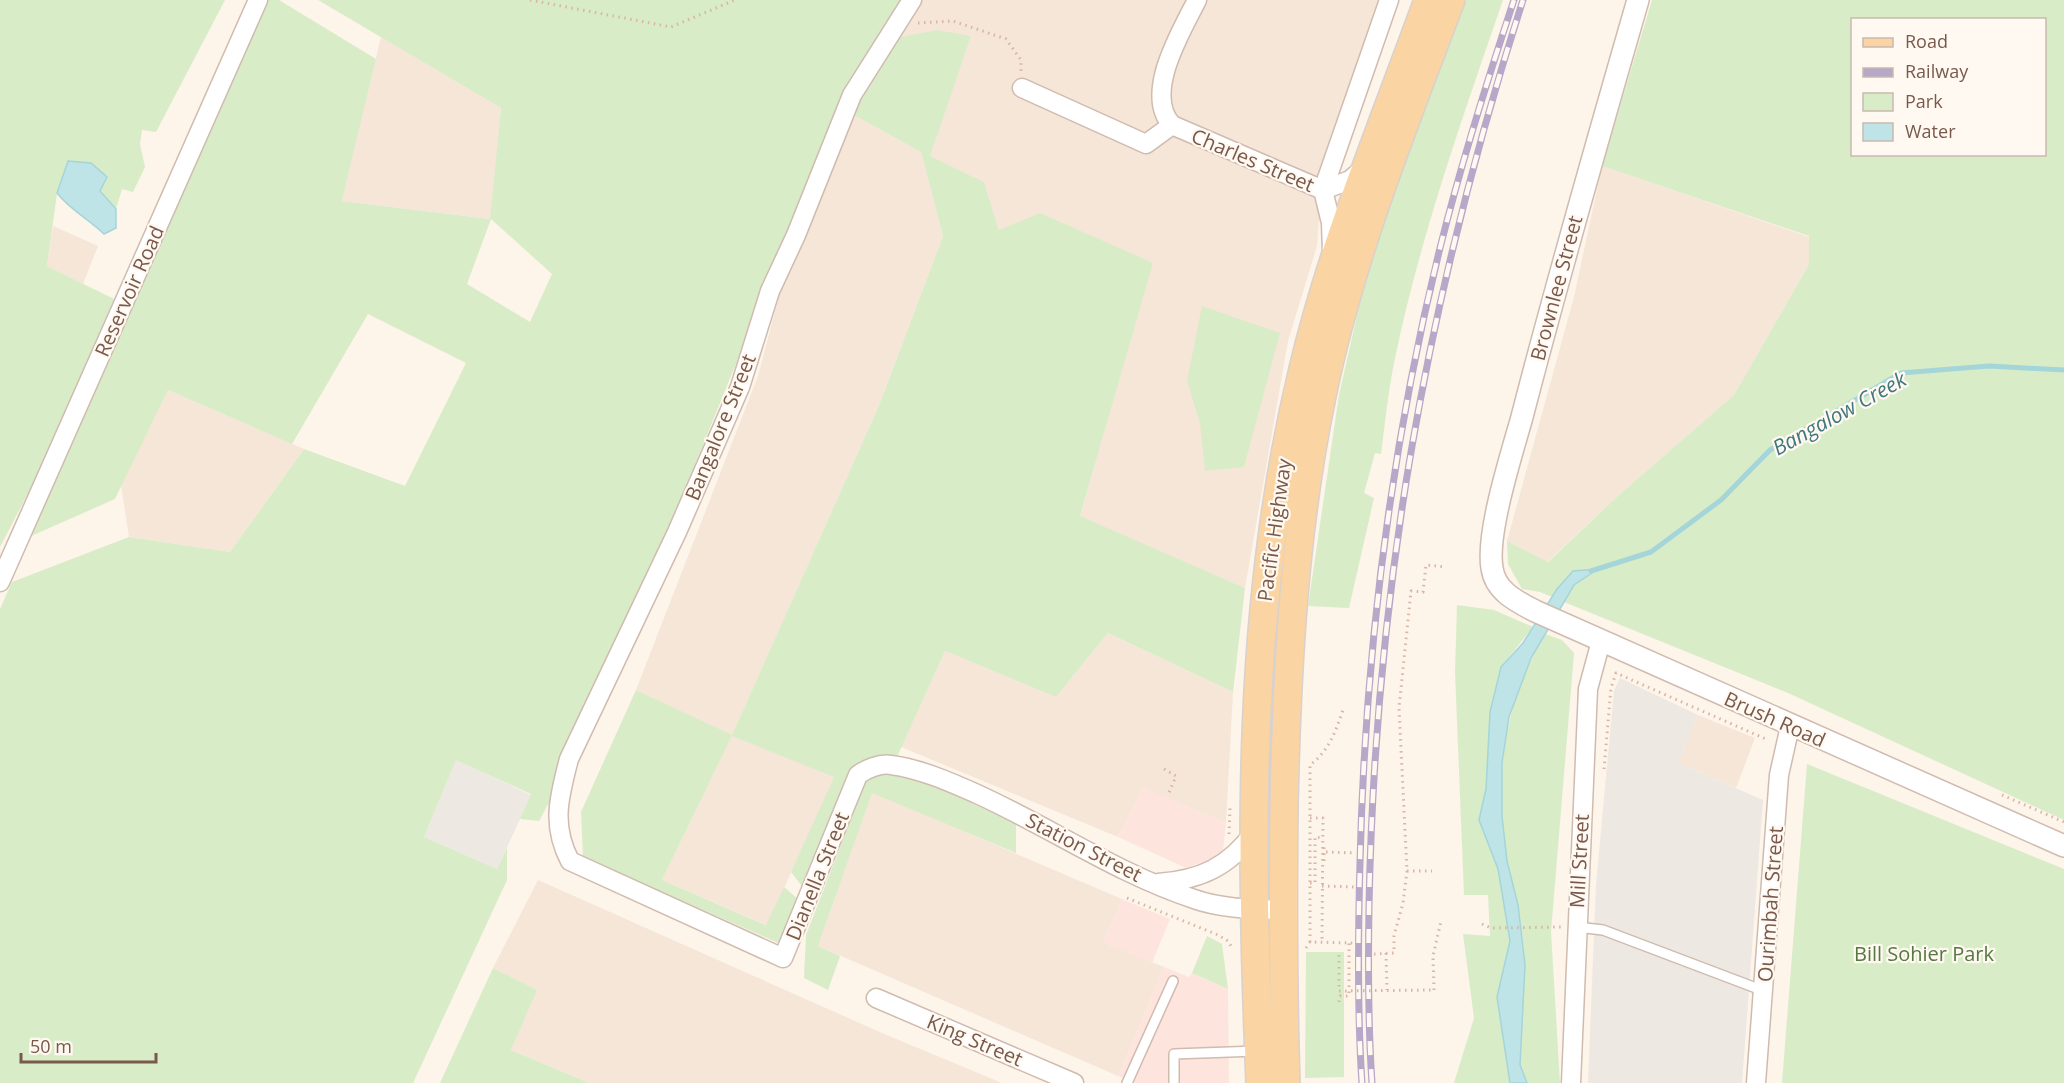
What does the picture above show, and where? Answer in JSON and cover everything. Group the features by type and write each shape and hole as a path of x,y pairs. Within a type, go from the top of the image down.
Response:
{"main road":[{"name":"Pacific Highway","path":"1260,1083 1254,909 1254,832 1259,648 1267,561 1294,409 1330,269 1428,0"},
{"name":"Pacific Highway","path":"1286,1083 1284,910 1286,705 1300,521 1309,462 1331,353 1359,252 1451,0"}],"street":[{"name":"Reservoir Road","path":"0,582 258,0"},
{"name":"Bangalore Street","path":"570,861 559,841 558,816 559,794 569,759 677,532 740,387 770,291 796,235 852,95 894,32 912,0"},
{"path":"1172,125 1162,112 1160,102 1169,57 1197,0"},
{"path":"1323,190 1389,0"},
{"name":"Brownlee Street","path":"1495,580 1492,570 1492,548 1504,487 1568,239 1638,0"},
{"name":"Charles Street","path":"1022,88 1146,144 1172,125 1323,190 1350,180 1369,163"},
{"name":"Charles Street","path":"1323,190 1331,223 1330,269"},
{"name":"Brush Road","path":"1495,580 1511,597 1601,641 2064,846"},
{"name":"Mill Street","path":"1570,1083 1588,689 1601,641"},
{"name":"Ourimbah Street","path":"1756,1083 1783,747 1790,726"},
{"name":"Station Street","path":"889,764 949,781 1010,809 1156,884 1209,904 1284,910"},
{"name":"Dianella Street","path":"570,861 783,958 858,775 867,769 889,764"},
{"path":"1156,884 1178,882 1209,873 1231,859 1254,832"},
{"name":"King Street","path":"876,998 1074,1083"}],"lane":[{"path":"1576,927 1603,930 1764,991"},
{"path":"1127,1083 1173,981"},
{"path":"1174,1083 1174,1054 1259,1051"}],"path":[{"path":"530,0 671,27 735,0"},
{"path":"894,32 916,23 953,21 1006,39 1021,60 1022,88"},
{"path":"1374,954 1394,953 1394,936 1403,903 1407,871 1400,708 1411,591 1423,592 1426,565 1446,567"},
{"path":"1603,779 1611,688 1616,673 1783,747"},
{"path":"1300,954 1310,942 1310,765 1321,757 1330,744 1344,706"},
{"path":"1164,769 1176,776 1168,795"},
{"path":"1310,818 1323,818 1322,942"},
{"path":"1310,883 1315,883 1315,837 1323,838"},
{"path":"1323,838 1326,852 1323,867"},
{"path":"1326,852 1356,853"},
{"path":"1407,871 1432,871"},
{"path":"1322,886 1355,887"},
{"path":"1127,898 1218,935 1228,941 1234,953"},
{"path":"1339,955 1339,991 1434,990 1433,956 1441,921"},
{"path":"1482,924 1499,928 1576,927"},
{"path":"1310,942 1354,943"},
{"path":"1339,1002 1340,996 1349,996 1349,942"},
{"path":"1386,955 1387,990"}],"shaded area":[{"path":"917,0 1382,0 1322,176 1317,246 1288,341 1245,588 1080,517 1152,263 999,230 984,182 929,156 971,36 896,38"},
{"path":"381,37 501,108 491,219 342,201"},
{"path":"852,114 921,152 943,236 880,403 732,735 835,777 767,925 662,880 732,736 636,690 758,376 783,281"},
{"path":"1602,166 1809,237 1809,264 1734,395 1620,494 1547,562 1507,541 1574,297"},
{"path":"53,226 98,246 83,284 47,266"},
{"path":"168,390 304,449 230,552 129,537 121,485"},
{"path":"1108,633 1233,692 1226,823 1143,788 1118,837 901,747 945,651 1056,697"},
{"path":"1620,678 1698,715 1678,763 1763,800 1742,1083 1588,1083 1596,885 1614,691"},
{"path":"1698,715 1755,738 1736,788 1678,763"},
{"path":"456,759 531,795 497,869 424,837"},
{"path":"1143,787 1226,823 1223,850 1218,856 1186,868 1118,837"},
{"path":"872,792 1122,899 1103,942 1164,967 1118,1076 818,946"},
{"path":"538,880 882,1033 1002,1083 589,1083 511,1050 536,990 493,968"},
{"path":"1122,899 1170,919 1152,963 1103,942"},
{"path":"1164,967 1189,977 1192,973 1228,989 1229,1083 1135,1083 1118,1076"}],"green space":[{"path":"0,0 225,0 156,132 142,130 140,144 145,167 133,192 122,189 116,209 100,191 107,177 57,193 47,266 114,299 38,474 0,547"},
{"path":"267,0 279,0 376,59 342,201 490,219 501,108 318,0 901,0 854,75 566,780 539,821 520,819 531,794 456,760 424,837 497,869 507,848 507,880 413,1083 0,1083 0,609 12,582 129,537 230,552 304,449 405,486 466,363 368,314 292,444 168,390 115,499 29,537","holes":["491,219 552,274 530,322 467,284"]},
{"path":"1463,0 1503,0 1442,180 1404,317 1388,397 1381,454 1375,453 1364,493 1374,498 1349,608 1308,606 1339,395 1371,253"},
{"path":"1652,0 2064,0 2064,820 1788,693 1564,602 1574,585 1596,569 1557,589 1552,597 1522,589 1508,564 1507,541 1548,562 1620,494 1734,395 1809,264 1809,236 1602,166"},
{"path":"937,30 971,36 930,156 984,182 999,230 1040,213 1153,263 1080,516 1245,588 1233,692 1108,633 1056,697 945,651 896,759 865,762 804,889 791,872 834,777 732,736 662,880 766,925 784,887 799,900 783,945 583,857 581,812 636,690 732,735 880,403 943,236 921,152 852,114 896,38"},
{"path":"1202,306 1280,333 1244,467 1205,471 1200,423 1187,381"},
{"path":"1457,605 1494,610 1533,627 1501,667 1490,712 1486,789 1479,820 1498,869 1524,964 1522,937 1506,860 1503,830 1501,800 1505,743 1520,687 1545,634 1562,640 1574,653 1551,932 1560,1083 1454,1083 1474,1018 1463,934 1490,936 1488,895 1464,895 1455,672"},
{"name":"Bill Sohier Park","path":"1807,764 2064,869 2064,1083 1782,1083"},
{"path":"890,772 940,789 1016,823 1016,853 872,793 818,946 840,956 828,990 804,978 806,935 866,780"},
{"path":"1207,936 1222,944 1228,989 1192,973"},
{"path":"1306,952 1344,952 1344,1077 1305,1078"},
{"path":"493,968 537,990 511,1050 589,1083 440,1083"}],"water":[{"path":"68,161 91,163 107,177 100,191 116,209 116,228 104,234 57,193"},
{"path":"1598,569 1574,585 1531,658 1509,717 1502,763 1502,816 1507,861 1518,905 1525,965 1520,1065 1527,1083 1510,1083 1497,997 1510,941 1498,869 1479,820 1486,789 1490,712 1501,667 1523,643 1557,589 1573,571"}],"waterway":[{"name":"Bangalow Creek","path":"1591,571 1651,552 1721,500 1770,450 1901,373 1989,366 2064,370"}],"railway":[{"path":"1362,1083 1358,945 1363,784 1375,628 1384,551 1395,473 1423,320 1457,182 1514,0"},
{"path":"1372,1083 1368,950 1373,788 1382,673 1395,559 1412,447 1433,335 1459,224 1489,112 1523,0"}]}
